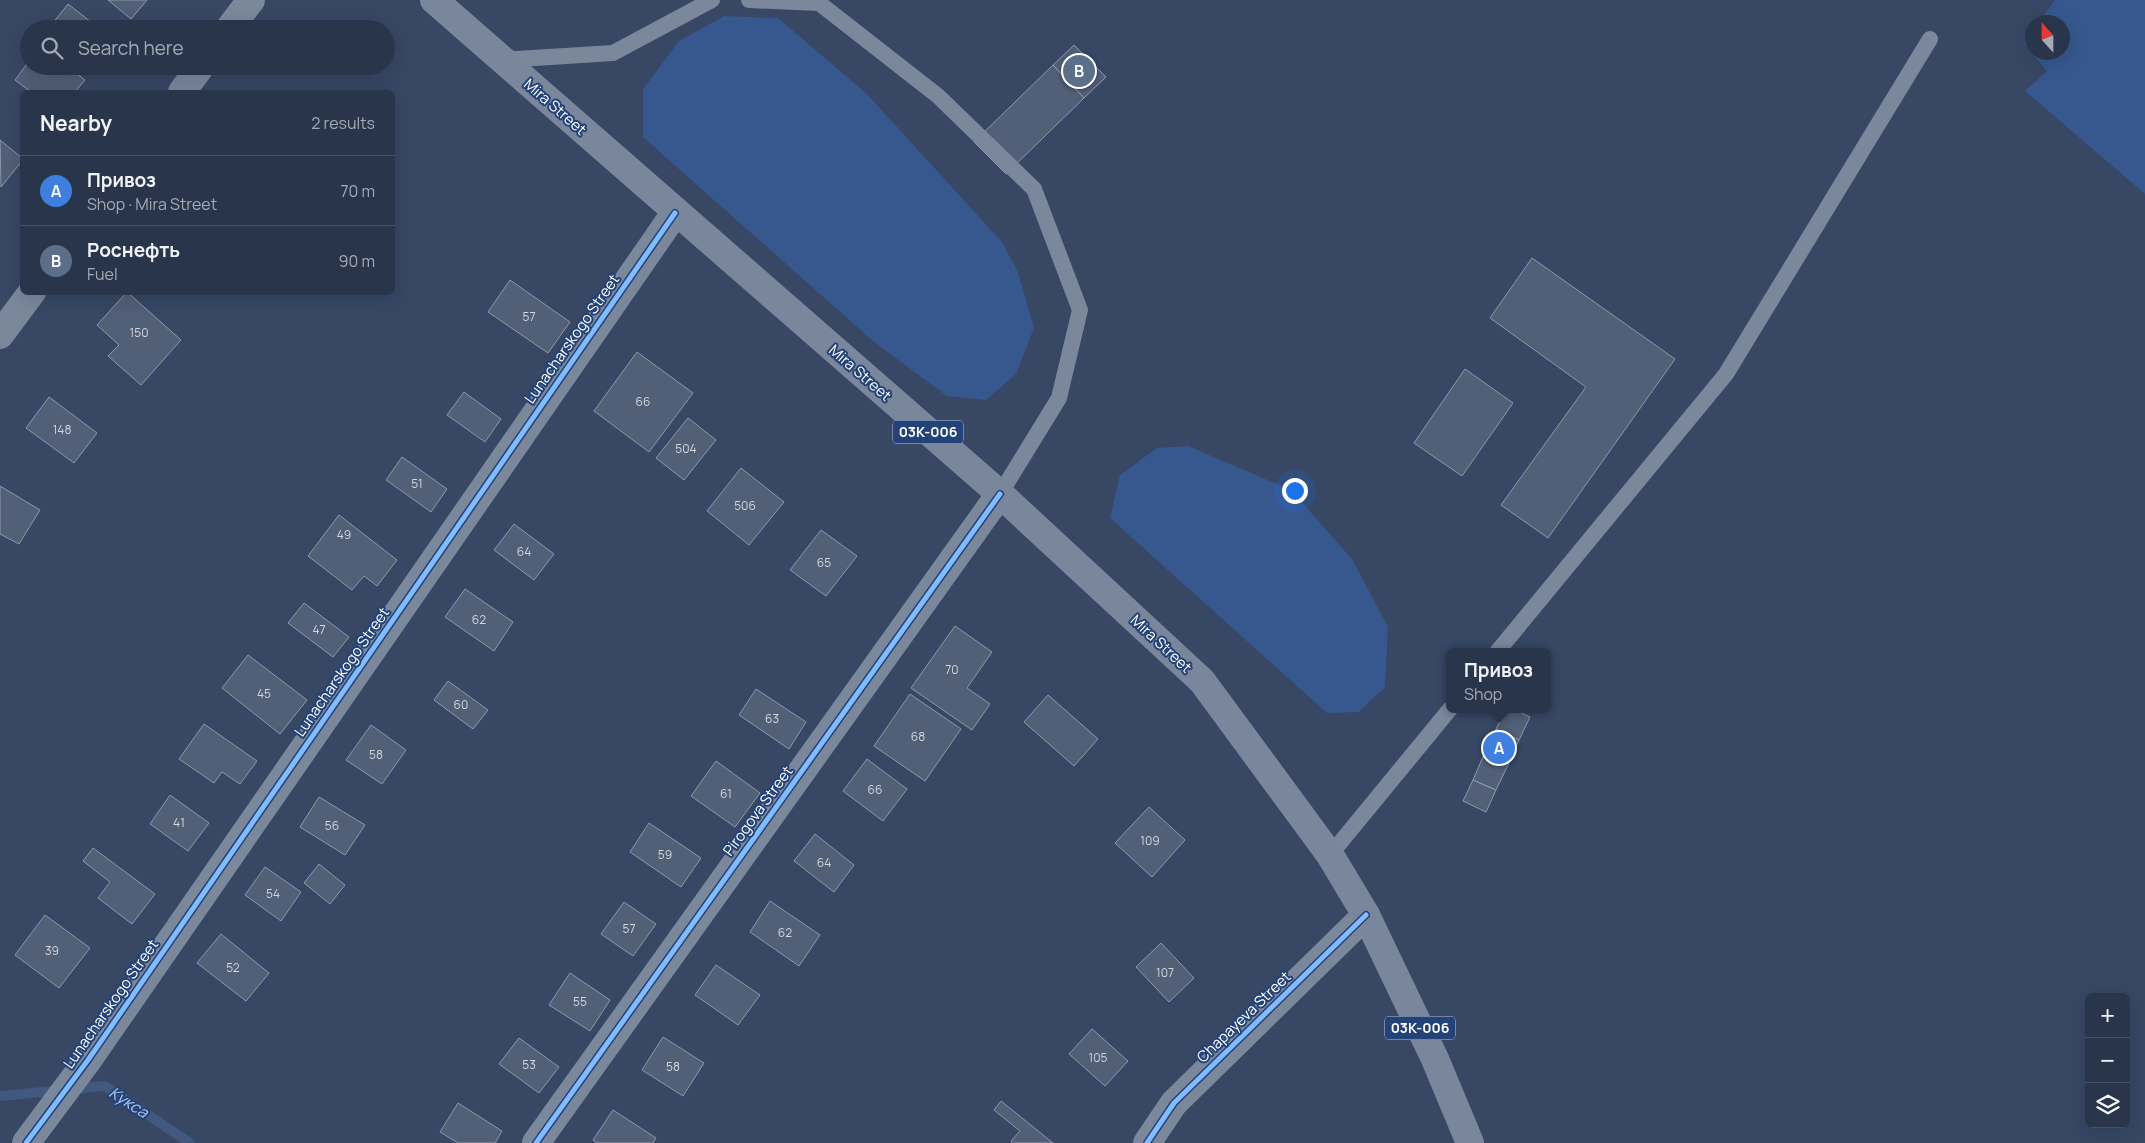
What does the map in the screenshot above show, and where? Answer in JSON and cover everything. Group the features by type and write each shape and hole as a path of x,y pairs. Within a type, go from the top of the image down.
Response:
{"main road":[{"name":"Mira Street","path":"434,0 675,213 1000,494 1202,681 1330,854 1366,915"},
{"name":"03К-006","path":"1366,915 1435,1059 1470,1143"}],"street":[{"path":"236,20 251,0"},
{"path":"183,90 194,75"},
{"name":"Lunacharskogo Street","path":"26,1143 88,1060 675,213"},
{"path":"0,335 30,295"},
{"name":"Pirogova Street","path":"536,1143 1000,494"},
{"name":"Chapayeva Street","path":"1147,1143 1174,1103 1366,915"}],"lane":[{"path":"502,60 613,53 712,0"},
{"path":"749,0 819,3 938,96 1034,189 1080,310 1059,398 1000,494"},
{"path":"1500,648 1726,374 1930,39"},
{"path":"1330,854 1446,713"}],"shaded area":[{"path":"2055,0 2145,0 2145,194 2025,91 2047,71 2038,60 2070,60 2070,15 2044,15"},
{"path":"724,16 778,18 866,93 1002,242 1018,272 1034,328 1016,374 986,400 947,396 874,342 643,137 643,89 679,41"},
{"path":"1188,446 1291,490 1352,559 1388,627 1385,687 1359,712 1327,713 1110,518 1120,475 1157,448"}],"building":[{"path":"108,0 147,0 131,19"},
{"path":"68,4 88,20 55,20"},
{"path":"1074,45 1106,77 1084,98 1053,65"},
{"path":"1053,65 1084,98 1006,174 974,142"},
{"path":"20,73 20,75 79,75 85,80 77,90 28,90 15,80"},
{"path":"0,140 20,156 20,163 1,187"},
{"path":"1532,258 1675,359 1548,538 1501,505 1586,387 1490,318"},
{"path":"510,280 570,322 548,353 488,312"},
{"path":"124,295 130,295 181,340 141,385 108,356 119,345 97,325"},
{"path":"637,352 693,393 649,452 594,411"},
{"path":"1465,369 1513,403 1462,476 1414,443"},
{"path":"464,392 501,419 485,442 447,415"},
{"path":"49,397 97,433 74,463 26,428"},
{"path":"688,418 716,440 684,480 656,458"},
{"path":"402,457 447,489 431,512 386,480"},
{"path":"741,468 784,502 749,545 707,511"},
{"path":"0,486 40,510 19,544 0,534"},
{"path":"339,515 397,560 377,586 364,576 352,590 308,556"},
{"path":"514,524 554,554 534,580 494,550"},
{"path":"821,530 857,556 826,596 790,570"},
{"path":"465,589 513,622 494,651 445,617"},
{"path":"304,603 349,637 333,657 288,623"},
{"path":"955,626 992,652 967,688 990,704 972,730 911,688"},
{"path":"248,655 307,700 280,734 222,688"},
{"path":"448,681 488,710 473,729 434,700"},
{"path":"756,689 806,722 789,749 739,715"},
{"path":"910,694 961,729 925,781 874,746"},
{"path":"1048,695 1098,739 1074,766 1024,722"},
{"path":"1504,713 1522,713 1530,717 1519,740 1496,729"},
{"path":"204,724 257,761 240,784 222,772 214,783 179,759"},
{"path":"371,725 406,750 382,784 346,760"},
{"path":"1496,729 1519,740 1509,763 1485,752"},
{"path":"1485,752 1509,763 1496,790 1473,780"},
{"path":"867,759 907,789 883,821 843,791"},
{"path":"716,761 760,793 735,827 691,796"},
{"path":"1473,780 1496,790 1486,812 1463,801"},
{"path":"170,795 209,823 188,851 150,824"},
{"path":"319,797 365,825 345,855 300,827"},
{"path":"1149,807 1185,840 1152,877 1115,843"},
{"path":"649,823 701,858 681,887 630,852"},
{"path":"815,834 854,865 834,892 794,861"},
{"path":"93,848 155,894 132,924 98,898 110,882 83,861"},
{"path":"319,864 345,885 330,904 304,883"},
{"path":"265,867 301,892 281,921 245,895"},
{"path":"770,901 820,935 799,966 750,932"},
{"path":"624,902 656,924 633,956 601,934"},
{"path":"45,915 90,948 59,988 15,955"},
{"path":"221,934 269,973 246,1001 197,963"},
{"path":"1161,943 1194,978 1169,1002 1136,967"},
{"path":"716,965 760,995 738,1025 695,995"},
{"path":"570,973 610,1000 590,1031 549,1005"},
{"path":"1092,1029 1128,1061 1105,1086 1069,1054"},
{"path":"663,1037 704,1063 683,1096 642,1070"},
{"path":"519,1038 559,1067 539,1093 499,1064"},
{"path":"1001,1101 1053,1143 1013,1143 1011,1141 1020,1131 994,1110"},
{"path":"458,1103 502,1131 495,1143 458,1143 440,1132"},
{"path":"613,1110 656,1138 653,1143 597,1143 593,1140"}],"waterway":[{"name":"Кукса","path":"0,1096 105,1086 190,1143"}],"cycle path":[{"path":"26,1143 88,1060 675,213"},
{"path":"536,1143 1000,494"},
{"path":"1147,1143 1174,1103 1366,915"}],"place":[{"name":"Роснефть","path":"1079,71"},
{"name":"Привоз","path":"1499,748"}]}
